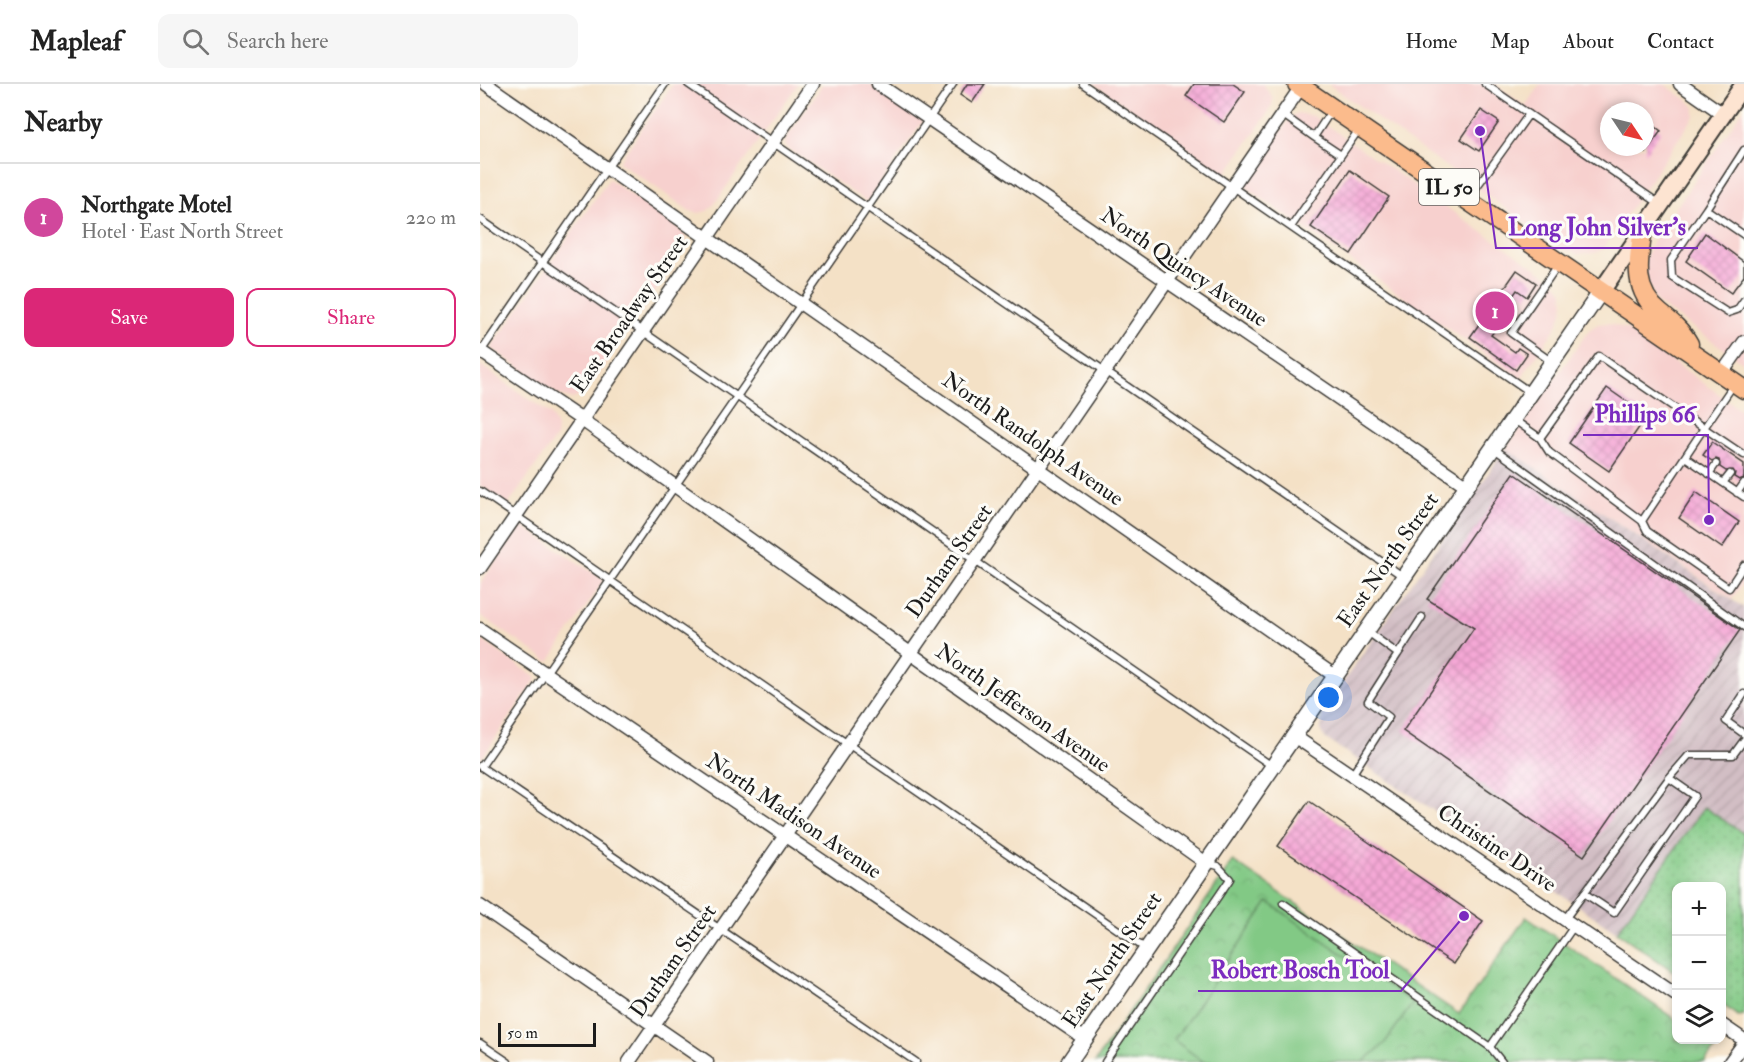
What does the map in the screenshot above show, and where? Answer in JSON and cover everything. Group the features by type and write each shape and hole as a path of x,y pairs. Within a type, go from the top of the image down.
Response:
{"main road":[{"name":"East North Street","path":"1602,290 1744,84"},
{"name":"IL 50","path":"1300,85 1734,381"},
{"path":"1643,230 1638,263 1639,279 1644,296 1650,305 1684,335 1694,354"}],"street":[{"name":"North Randolph Avenue","path":"486,84 1335,676"},
{"name":"East Broadway Street","path":"480,567 813,84"},
{"name":"North Quincy Avenue","path":"878,84 1467,486"},
{"path":"1680,84 1723,114"},
{"name":"Durham Street","path":"629,1062 1300,85"},
{"name":"East North Street","path":"1069,1062 1602,290"},
{"path":"1734,381 1744,342"},
{"name":"North Jefferson Avenue","path":"480,352 582,420 1206,863"},
{"name":"North Madison Avenue","path":"480,629 1085,1039"},
{"name":"Christine Drive","path":"1294,736 1672,992"},
{"path":"480,906 707,1062"},
{"path":"1726,1028 1744,1042 1730,1062"}],"lane":[{"path":"480,352 665,84"},
{"path":"688,84 1404,577"},
{"path":"916,1062 480,767 953,84"},
{"path":"1083,84 1531,393"},
{"path":"1485,84 1661,204"},
{"path":"1314,137 1333,109"},
{"path":"1282,114 1341,155"},
{"path":"1467,200 1528,114"},
{"path":"1291,227 1360,127"},
{"path":"1744,150 1671,260 1672,277 1728,313 1737,310 1744,300"},
{"path":"1706,209 1744,235"},
{"path":"480,219 1273,766"},
{"path":"1552,362 1511,333 1560,262"},
{"path":"1540,438 1599,356 1704,428 1727,448 1744,454 1739,461"},
{"path":"1641,521 1734,381"},
{"path":"1513,419 1540,438 1549,452 1641,521 1647,531 1729,588 1744,565"},
{"path":"1493,448 1744,627"},
{"path":"1685,457 1744,497"},
{"path":"1709,474 1716,464"},
{"path":"1723,483 1730,474"},
{"path":"1737,493 1744,483"},
{"path":"480,491 1146,950"},
{"path":"1352,776 1389,717 1368,701 1422,616"},
{"path":"1366,631 1398,654"},
{"path":"1744,694 1726,721 1744,734"},
{"path":"1490,1047 1569,923 1584,893 1669,777 1689,755 1733,755 1744,740"},
{"path":"1584,893 1614,913 1695,796 1669,777"},
{"path":"1105,1062 1230,879 1218,866 1206,863"},
{"path":"1283,903 1490,1047 1502,1062"},
{"path":"480,1043 508,1062"}],"shaded area":[{"path":"673,84 798,84 713,206 699,213 690,211 619,162"},
{"path":"823,84 870,84 923,121 867,202 790,150 785,144 786,139"},
{"path":"1094,84 1263,84 1273,98 1266,116 1225,175"},
{"path":"1328,84 1494,84 1525,106 1540,84 1664,84 1691,103 1695,108 1695,115 1603,249 1595,253 1577,254 1565,250"},
{"path":"1744,108 1744,363 1656,302 1648,283 1644,260 1654,240"},
{"path":"1298,113 1313,116 1556,282 1563,292 1564,303 1561,316 1555,329 1520,379 1243,185 1291,117"},
{"path":"609,179 680,229 685,236 685,242 679,257 584,394 573,399 557,394 491,348"},
{"path":"1608,323 1629,330 1744,412 1744,581 1732,599 1506,448 1589,330 1598,324"},
{"path":"480,365 552,415 557,428 556,437 508,505 480,486"},
{"path":"1506,448 1744,608 1744,834 1704,807 1617,932 1326,739 1321,732 1322,715 1327,705"},
{"path":"521,525 604,580 549,662 480,615 480,584"},
{"path":"480,639 537,678 481,759 480,759"}],"green space":[{"path":"1704,807 1744,834 1744,1015 1738,1016 1726,1007 1726,882 1672,882 1672,970 1617,932"},
{"path":"1233,861 1459,1014 1526,917 1672,1017 1672,1044 1712,1044 1716,1047 1705,1062 1095,1062"},
{"path":"1268,902 1413,1003 1384,1044 1363,1062 1204,1062 1174,1040"}],"building":[{"path":"967,84 985,84 972,103 960,95"},
{"path":"1194,84 1233,84 1245,92 1224,122 1186,96"},
{"path":"1481,110 1499,122 1479,151 1461,139"},
{"path":"1654,126 1661,131 1654,141"},
{"path":"1350,170 1389,197 1351,254 1311,227"},
{"path":"1705,233 1744,262 1744,276 1731,293 1686,261"},
{"path":"1517,270 1536,283 1527,297 1517,290 1492,326 1496,329 1491,335 1515,352 1518,348 1527,354 1516,370 1470,337"},
{"path":"1607,388 1647,416 1609,471 1569,443"},
{"path":"1712,442 1744,464 1744,478 1739,480 1734,477 1733,470 1726,471 1720,467 1719,460 1712,461 1703,455"},
{"path":"1514,473 1740,630 1584,856 1403,731 1474,628 1427,599"},
{"path":"1696,492 1739,522 1722,548 1679,518"},
{"path":"1309,801 1483,921 1454,964 1278,846"}],"place":[{"name":"Long John Silver's","path":"1480,131"},
{"name":"Northgate Motel","path":"1495,311"},
{"name":"Phillips 66","path":"1709,520"},
{"name":"Robert Bosch Tool","path":"1464,916"}]}
